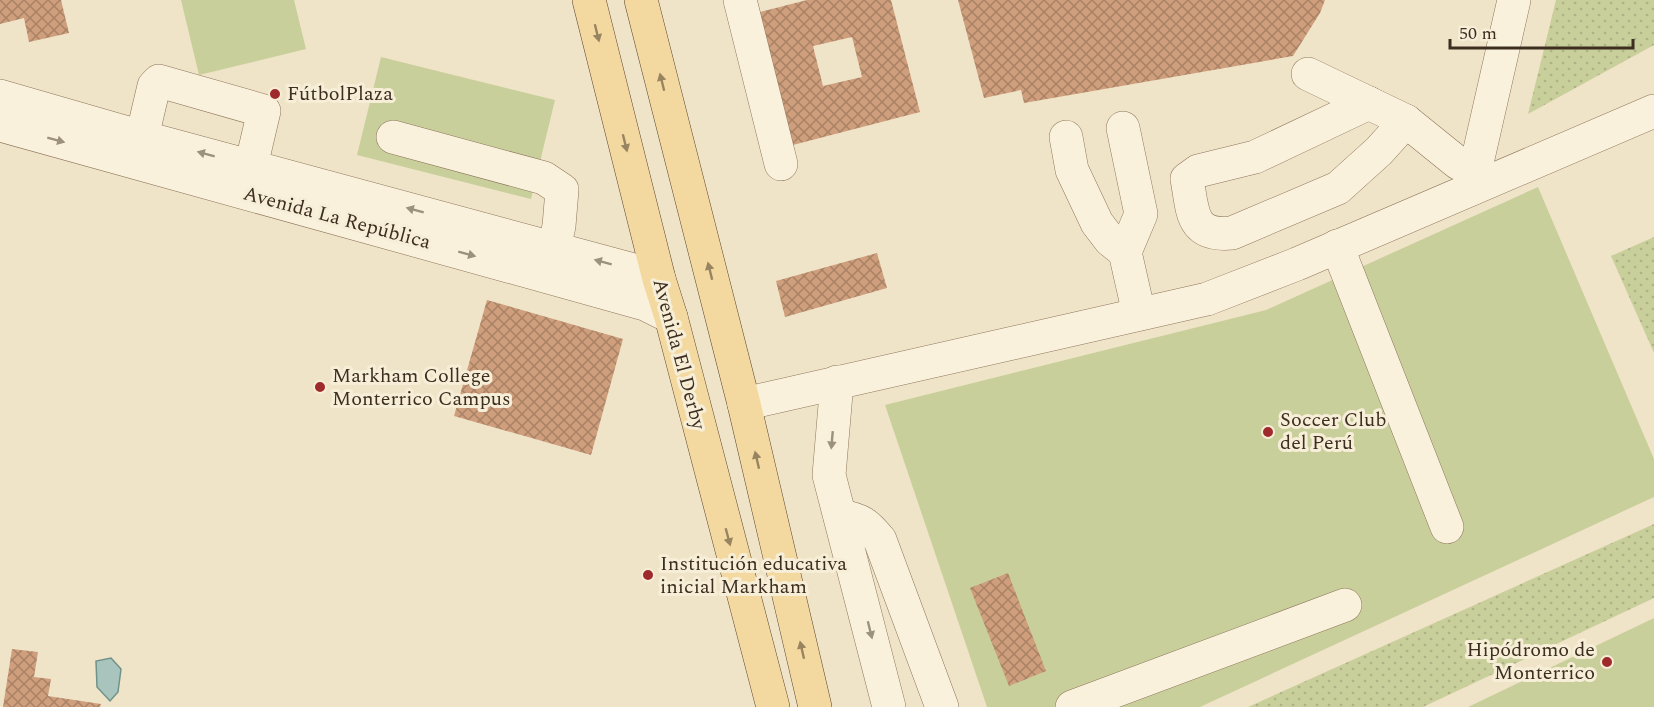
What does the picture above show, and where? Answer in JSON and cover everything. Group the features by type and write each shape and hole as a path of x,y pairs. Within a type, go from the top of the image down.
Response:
{"main road":[{"name":"Avenida El Derby","path":"589,0 659,279 671,317 773,707"},
{"path":"641,0 744,404 815,707"}],"street":[{"path":"740,0 781,164"},
{"path":"1473,179 1514,0"},
{"path":"1308,74 1406,121 1458,163 1473,179"},
{"path":"142,137 154,86 159,81 264,111 251,166"},
{"name":"Avenida La República","path":"0,96 659,279"},
{"path":"1369,103 1255,158 1198,171 1187,179 1193,215 1203,228 1215,234 1232,233 1338,188 1379,151 1406,121"},
{"path":"744,404 1208,299 1337,246 1473,179 1654,111"},
{"name":"Avenida La República","path":"0,125 645,304 671,317"},
{"path":"1123,128 1141,214 1125,252 1139,314"},
{"path":"393,137 544,178 555,184 562,190 559,226 554,248"},
{"path":"1066,137 1072,170 1097,223 1110,240 1125,252"},
{"path":"1337,246 1447,527"},
{"path":"837,382 829,475 889,707"},
{"path":"840,516 857,518 880,540 942,707"},
{"path":"1072,707 1345,605"}],"green space":[{"path":"181,0 294,0 306,49 199,75"},
{"path":"1556,0 1654,0 1654,45 1528,114"},
{"path":"381,57 555,100 531,199 357,155"},
{"name":"Soccer Club del Perú","path":"1538,187 1654,459 1654,497 1200,707 987,707 885,405 1266,310"},
{"path":"1654,237 1654,353 1611,256"},
{"path":"1654,524 1654,598 1423,707 1248,707"},
{"name":"Hipódromo de Monterrico","path":"1654,618 1654,707 1468,707"}],"water":[{"path":"111,658 121,669 118,692 110,701 97,687 96,661"}],"building":[{"path":"0,0 61,0 69,33 29,42 24,18 0,24"},
{"path":"807,0 891,0 920,112 789,146 756,13","holes":["852,37 862,77 823,86 813,46"]},
{"path":"958,0 1325,0 1320,13 1293,56 1024,103 1021,90 984,98"},
{"path":"877,253 887,288 785,317 776,281"},
{"path":"487,300 623,339 591,455 454,416"},
{"path":"1008,573 1046,671 1009,686 970,588"},
{"path":"12,649 38,652 34,677 51,679 48,696 101,704 100,707 3,707"}],"place":[{"name":"FútbolPlaza","path":"275,94"},
{"name":"Markham College Monterrico Campus","path":"320,387"},
{"name":"Soccer Club del Perú","path":"1268,432"},
{"name":"Institución educativa inicial Markham","path":"648,575"},
{"name":"Hipódromo de Monterrico","path":"1607,662"}]}
